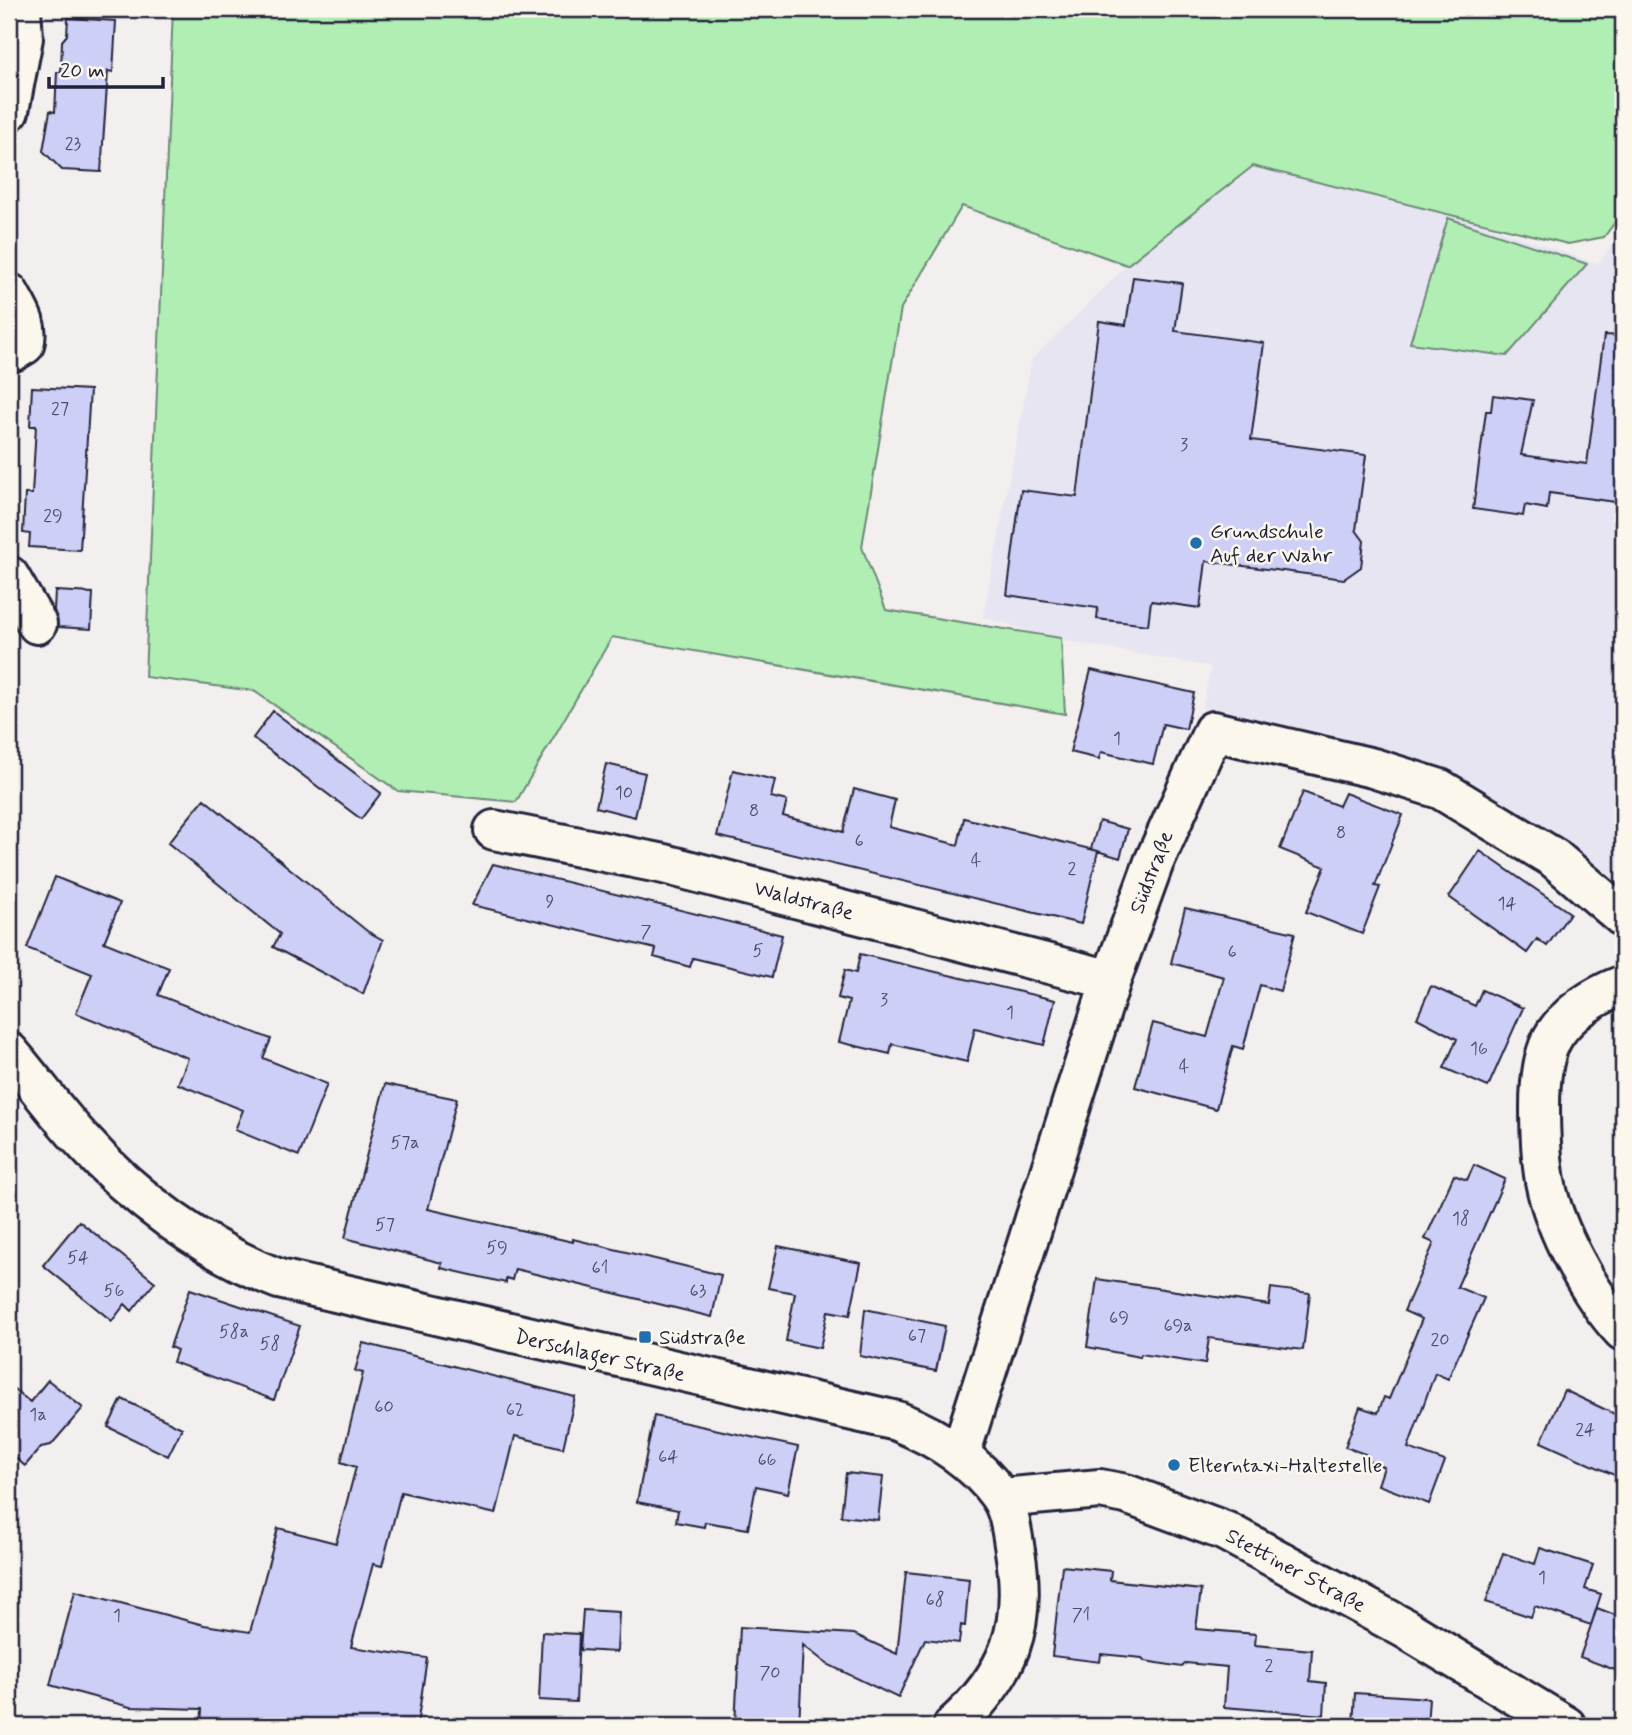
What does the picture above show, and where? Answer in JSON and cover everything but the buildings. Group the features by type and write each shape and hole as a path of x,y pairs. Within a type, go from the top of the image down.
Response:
{"street":[{"path":"9,111 23,38 21,9"},
{"path":"9,293 24,321 27,335 24,345 14,351 9,349"},
{"path":"9,576 37,624"},
{"name":"Südstraße","path":"960,1455 1111,980 1154,862 1213,731 1373,768 1440,789 1554,858 1623,917"},
{"name":"Waldstraße","path":"494,830 664,864 1111,980"},
{"path":"1623,985 1602,993 1576,1011 1554,1035 1540,1089 1545,1182 1560,1229 1610,1318 1623,1331"},
{"name":"Derschlager Straße","path":"9,1052 81,1139 137,1194 194,1235 244,1265 279,1279 505,1333 897,1421 940,1440 983,1475 1001,1498 1012,1528 1019,1572 1014,1638 1003,1669 987,1692 953,1726"},
{"name":"Stettiner Straße","path":"1001,1498 1100,1489 1126,1494 1225,1531 1406,1629 1566,1726"}],"shaded area":[{"path":"1261,148 1598,264 1623,230 1623,889 1570,846 1415,764 1202,709 1211,667 1061,640 983,617 1032,359 1127,265"}],"green space":[{"path":"173,9 1623,9 1623,211 1604,237 1568,244 1253,166 1127,265 962,206 901,308 862,547 886,610 1061,638 1065,714 612,637 516,802 398,791 254,691 145,677"},
{"path":"1448,218 1587,264 1507,356 1410,343"}],"place":[{"name":"Grundschule Auf der Wahr","path":"1196,543"},
{"name":"Südstraße","path":"645,1337"},
{"name":"Elterntaxi-Haltestelle","path":"1174,1465"}]}
